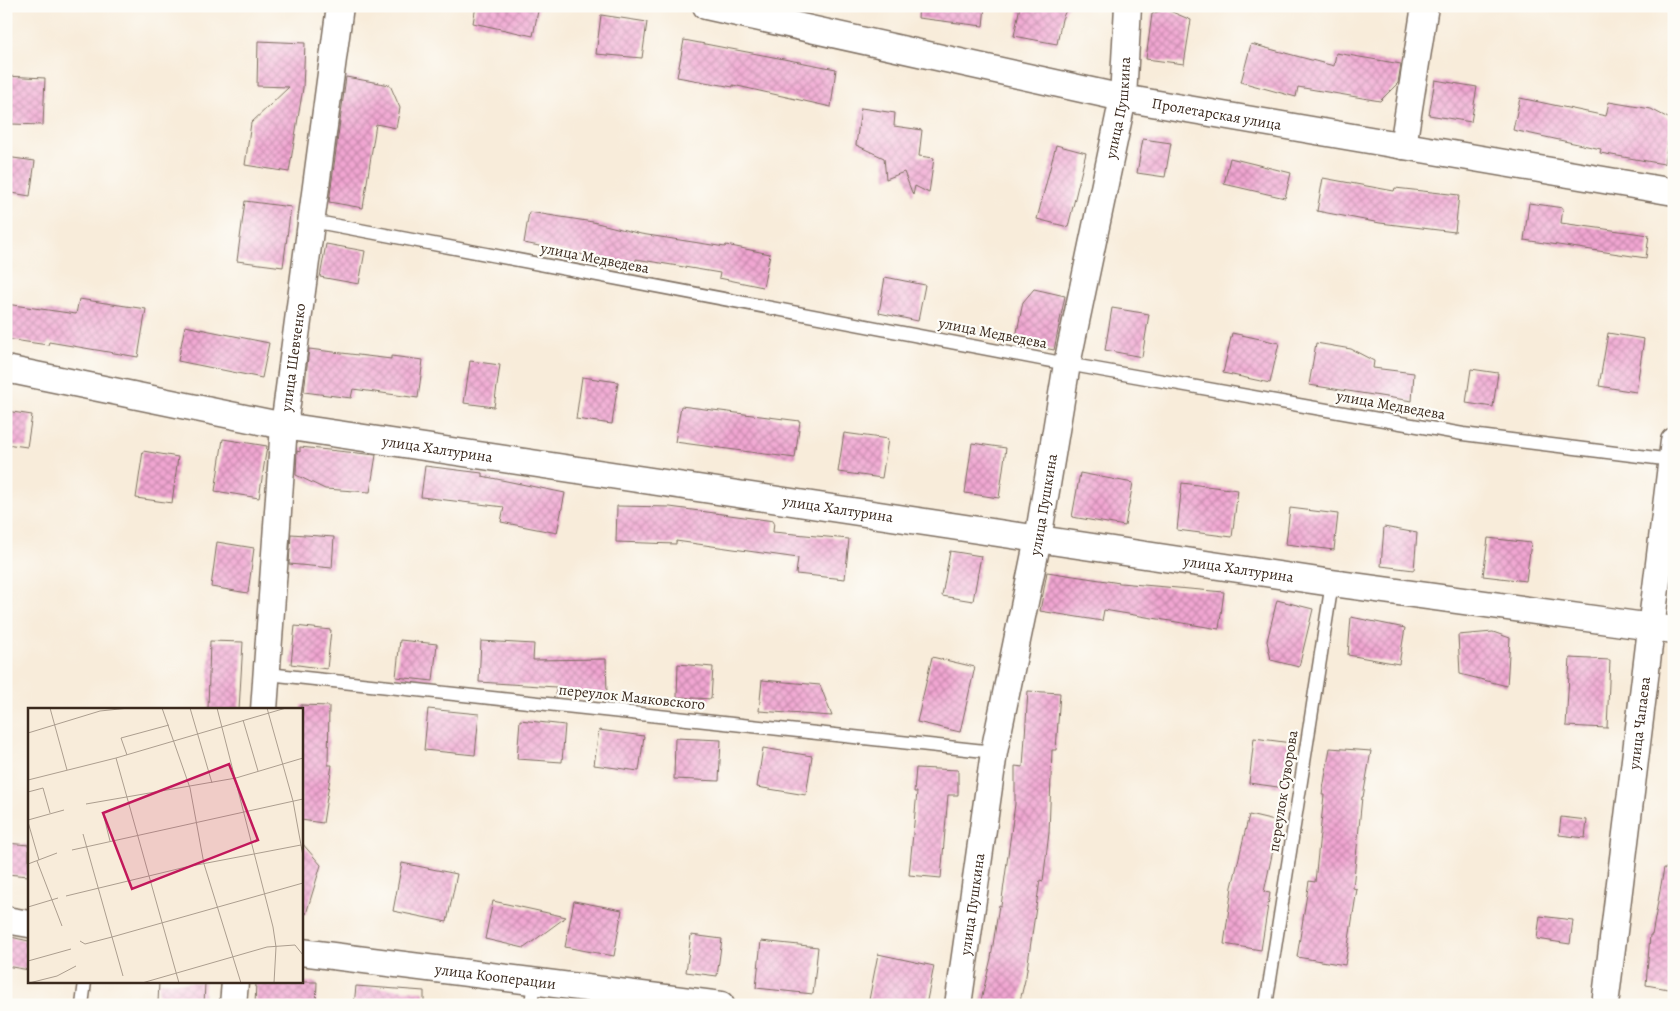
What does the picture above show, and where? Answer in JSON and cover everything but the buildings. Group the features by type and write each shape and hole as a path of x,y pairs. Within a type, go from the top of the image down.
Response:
{"street":[{"name":"улица Шевченко","path":"264,708 284,426 340,6"},
{"name":"Пролетарская улица","path":"706,6 737,10 1122,98 1674,192"},
{"name":"улица Пушкина","path":"958,1005 994,752 1038,539 1067,364 1122,98 1128,6"},
{"path":"1403,146 1425,6"},
{"name":"улица Халтурина","path":"6,369 284,426 1332,583 1662,628"},
{"name":"улица Чапаева","path":"1605,1005 1662,628 1673,450"},
{"path":"6,920 28,924"},
{"name":"улица Кооперации","path":"302,952 532,993 720,1005"},
{"path":"233,1005 235,984"}],"lane":[{"name":"улица Медведева","path":"312,221 1067,364 1463,434 1673,450"},
{"name":"переулок Суворова","path":"1266,1005 1332,583"},
{"name":"переулок Маяковского","path":"268,674 994,752"},
{"path":"82,1005 84,984"}]}
